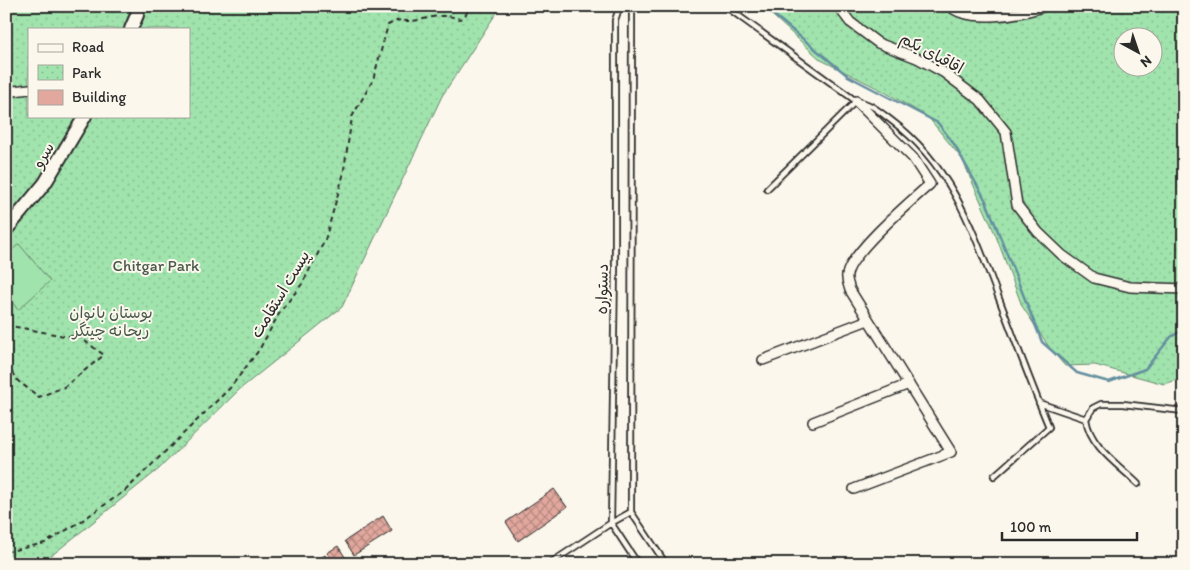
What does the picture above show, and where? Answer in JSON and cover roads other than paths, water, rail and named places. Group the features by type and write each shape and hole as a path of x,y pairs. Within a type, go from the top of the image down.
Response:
{"street":[{"path":"131,28 139,6"},
{"name":"اقاقیای یکم","path":"838,6 850,22 878,42 917,58 943,72 980,100 1006,132 1017,205 1038,232 1062,255 1094,278 1130,287 1184,289"},
{"path":"950,6 954,11 971,16 1010,14 1044,6"},
{"path":"6,92 28,89"},
{"path":"854,489 951,452 850,290 846,277 850,265 860,251 930,184 913,158 856,101"},
{"name":"سرو","path":"6,230 46,183 84,118"},
{"path":"763,360 868,320"},
{"path":"814,422 909,384"}],"lane":[{"name":"دستواره","path":"611,523 615,267 615,20 620,6"},
{"path":"632,6 631,512 666,564"},
{"path":"725,6 856,101 866,102 897,125 922,148 945,177 972,226 1049,427 994,476"},
{"path":"767,189 856,101"},
{"path":"1039,402 1086,419"},
{"path":"1138,484 1094,442 1087,428 1086,419 1093,408 1100,404 1183,411"},
{"path":"549,564 631,512"},
{"path":"611,523 638,564"}],"waterway":[{"path":"763,6 848,76 938,123 954,144 986,201 1042,342 1077,373 1109,382 1145,369 1171,337 1184,329"}],"park label":[{"name":"Chitgar Park","path":"156,265"},
{"name":"بوستان بانوان ریحانه چیتگر","path":"111,321"}]}
